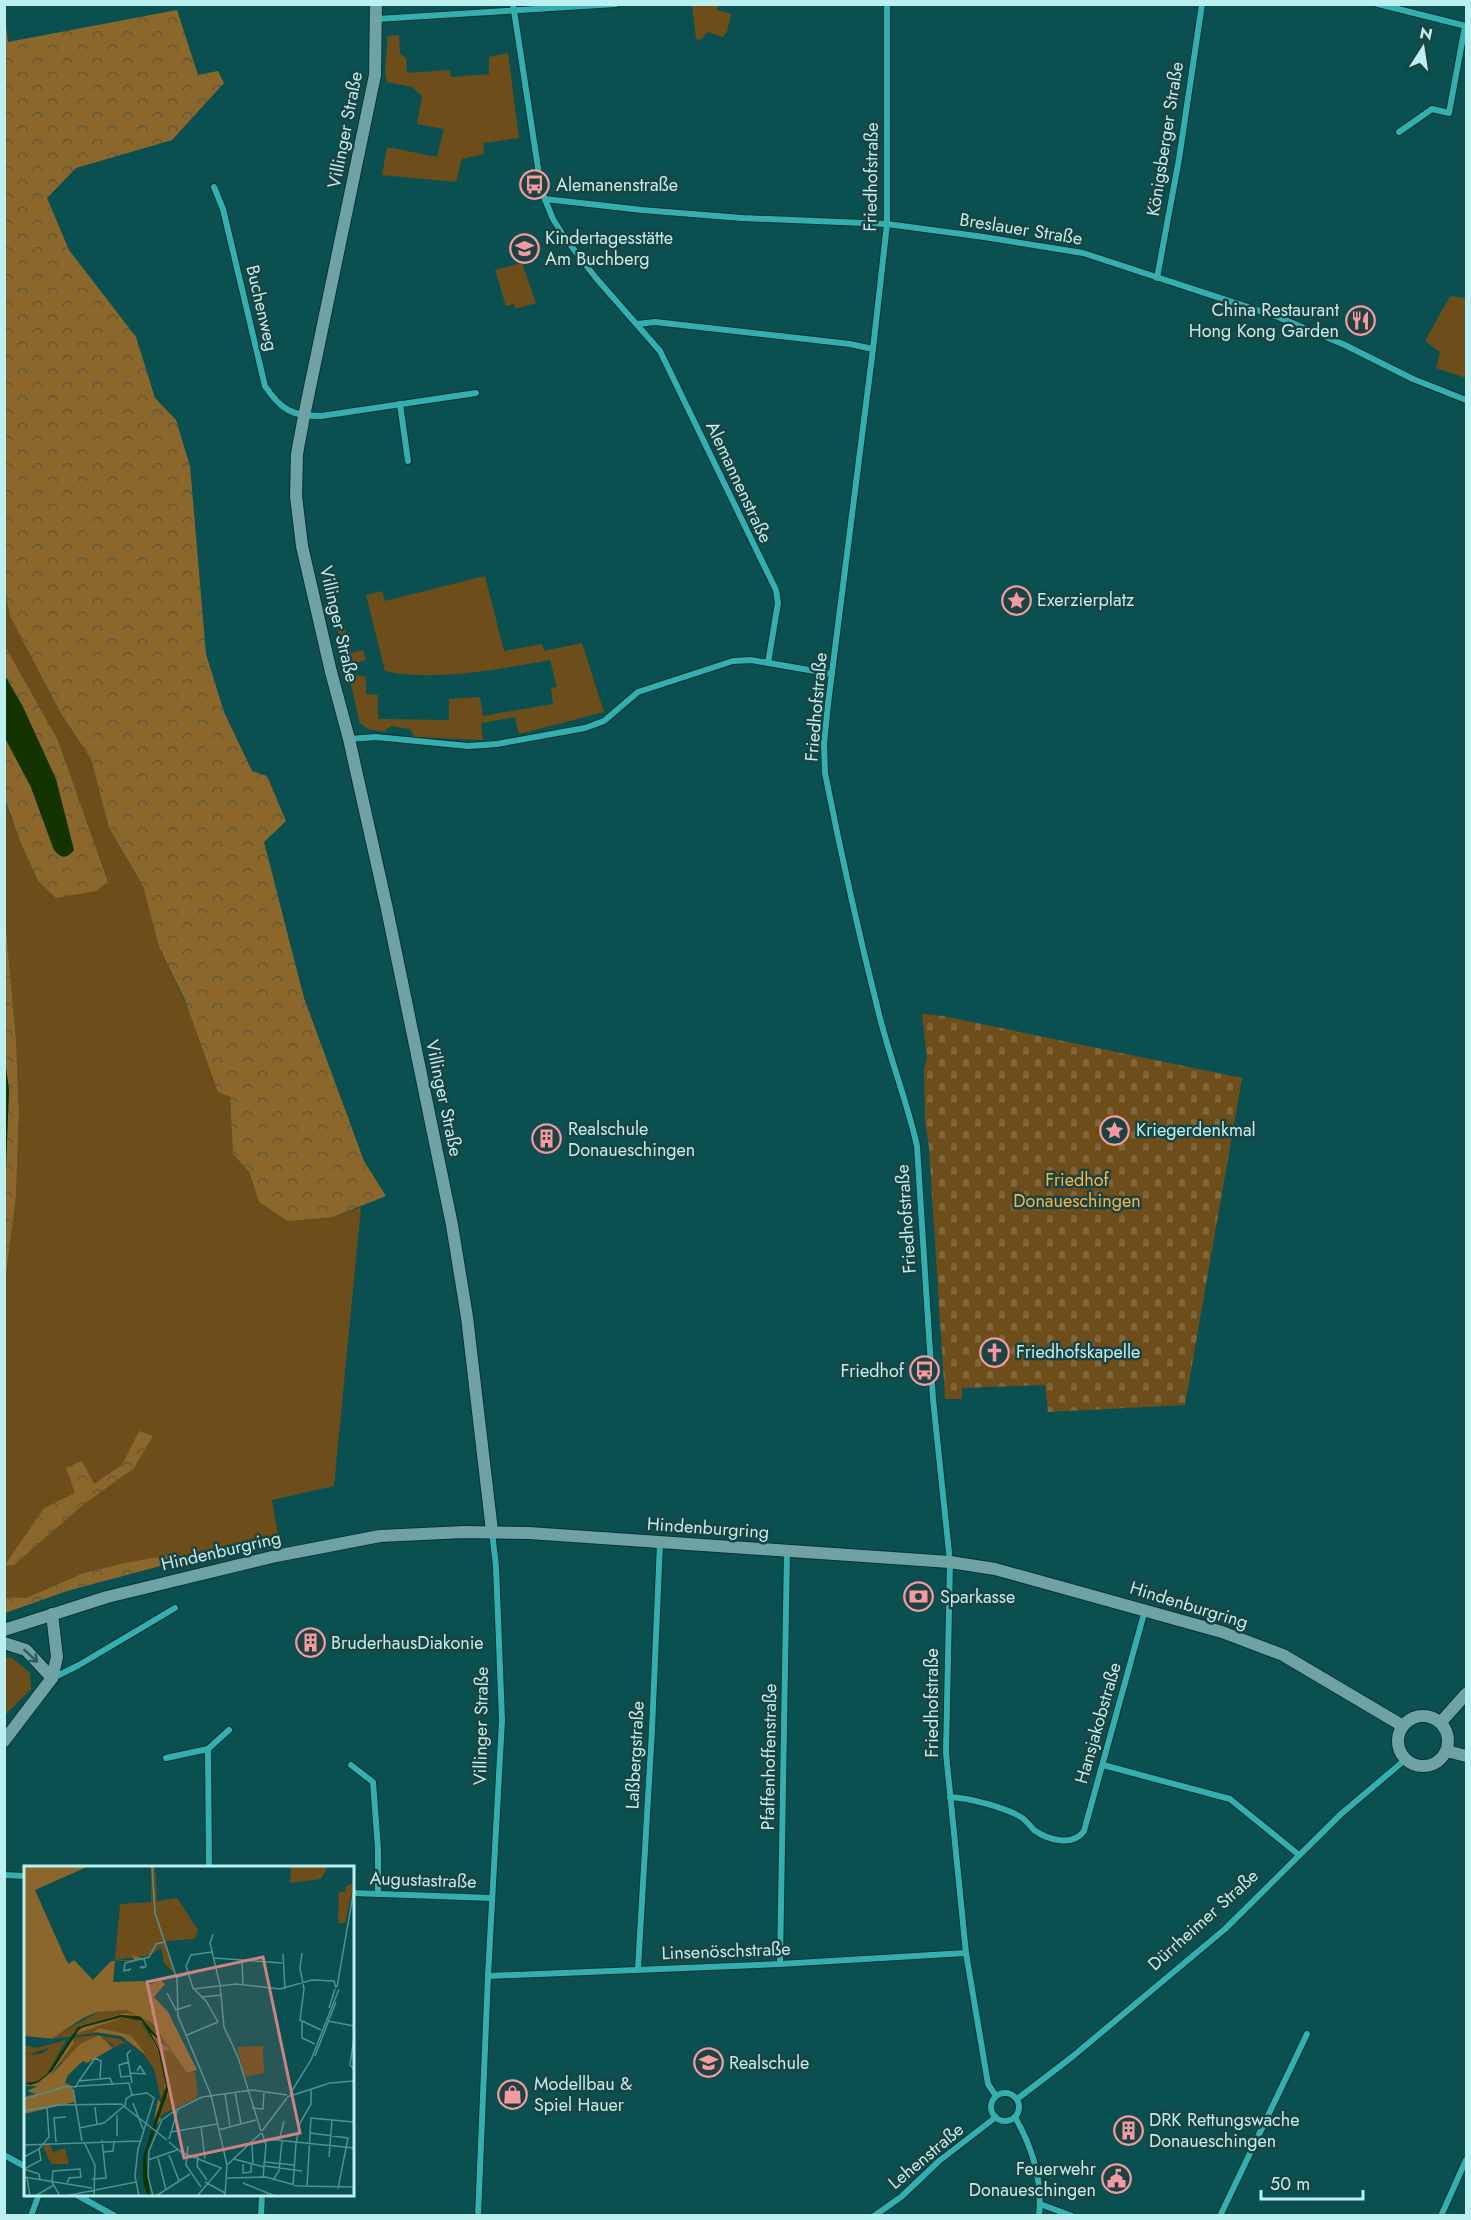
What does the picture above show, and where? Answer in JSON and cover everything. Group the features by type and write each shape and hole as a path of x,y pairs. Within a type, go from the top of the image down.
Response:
{"main road":[{"name":"Villinger Straße","path":"376,4 373,85 304,416 297,454 296,496 302,546 387,909 453,1225 467,1317 492,1531"},
{"name":"Hindenburgring","path":"4,1630 107,1597 276,1556 380,1536 492,1531 950,1562 995,1569 1222,1632 1283,1655 1403,1726"},
{"path":"4,1742 52,1678 57,1657 52,1614"},
{"path":"4,1643 26,1650 52,1678"},
{"path":"1441,1722 1467,1694"},
{"path":"1423,1716 1441,1722 1448,1736 1447,1751 1436,1763 1418,1766 1406,1759 1398,1747 1398,1735 1403,1726 1412,1718 1423,1716"},
{"path":"1447,1751 1467,1756"}],"street":[{"path":"377,19 513,7 616,4"},
{"name":"Friedhofstraße","path":"887,4 887,224 824,744 825,773 879,1015 917,1146 933,1399 950,1562 946,1753 966,1953 988,2084 996,2096"},
{"name":"Königsberger Straße","path":"1157,278 1179,159 1202,4"},
{"path":"1378,4 1466,26 1449,113 1432,109 1399,132"},
{"name":"Alemannenstraße","path":"513,7 545,199 565,238 596,278 660,351 776,590 778,603 768,663"},
{"name":"Buchenweg","path":"214,187 223,209 265,386 284,410 304,416"},
{"name":"Breslauer Straße","path":"545,199 742,218 887,224 1083,253 1278,316 1345,345 1413,379 1467,400"},
{"path":"638,324 656,322 850,344 873,349"},
{"path":"304,416 321,416 476,393"},
{"path":"400,404 408,461"},
{"path":"349,739 376,737 468,746 497,744 585,728 604,721 638,692 734,661 751,660 832,674"},
{"name":"Villinger Straße","path":"478,2216 502,1720 496,1566 492,1531"},
{"name":"Laßbergstraße","path":"638,1969 660,1543"},
{"name":"Pfaffenhoffenstraße","path":"780,1964 787,1551"},
{"path":"52,1678 79,1665 175,1608"},
{"name":"Hansjakobstraße","path":"950,1797 967,1798 1022,1817 1035,1831 1052,1837 1066,1841 1080,1837 1103,1765 1145,1610"},
{"path":"166,1758 208,1749 229,1730"},
{"path":"208,1749 209,1866"},
{"name":"Dürrheimer Straße","path":"1017,2099 1065,2063 1225,1929 1341,1814 1406,1759"},
{"path":"351,1765 374,1782 378,1894"},
{"path":"1103,1765 1230,1799 1299,1855"},
{"path":"4,1875 24,1876"},
{"name":"Augustastraße","path":"354,1893 492,1898"},
{"name":"Linsenöschstraße","path":"488,1976 780,1964 966,1953"},
{"path":"1220,2216 1307,2034"},
{"path":"1007,2092 1017,2099 1019,2108 1015,2117 1005,2121 996,2117 991,2107 996,2096 1007,2092"},
{"name":"Lehenstraße","path":"874,2216 901,2197 939,2161 996,2117"},
{"path":"1015,2117 1028,2139 1034,2156 1040,2204 1039,2216"},
{"path":"4,2155 24,2166"},
{"path":"1441,2216 1467,2160"},
{"path":"31,2216 38,2196"},
{"path":"79,2196 115,2216"},
{"path":"261,2216 262,2196"},
{"path":"1040,2204 1072,2216"}],"green space":[{"path":"692,5 719,5 717,10 731,14 727,32 723,37 707,32 701,40 696,39"},
{"path":"177,10 198,75 218,71 224,83 172,140 76,168 47,198 69,250 136,337 155,398 176,420 190,466 206,654 224,712 252,771 267,776 286,821 264,842 304,998 364,1161 386,1196 333,1217 288,1221 259,1202 249,1172 233,1154 230,1097 218,1092 185,1000 159,947 143,886 109,828 91,759 60,712 10,616 5,590 5,17 8,42"},
{"path":"399,35 400,54 406,58 407,73 450,70 451,77 489,74 489,57 508,53 519,138 483,143 484,154 462,159 456,182 382,175 387,147 437,157 444,129 417,124 422,96 412,87 387,82 385,71 387,36"},
{"path":"522,263 536,303 515,309 514,304 506,306 495,270"},
{"path":"1450,296 1466,298 1466,378 1436,368 1440,352 1425,341"},
{"path":"330,574 351,653 363,650 366,660 347,665 323,576"},
{"path":"485,576 504,651 542,644 544,651 582,643 604,712 519,734 515,717 481,723 483,740 414,737 410,729 391,726 384,732 368,729 360,723 349,676 354,674 366,677 366,694 378,695 378,719 449,720 449,699 480,697 483,716 553,704 551,688 557,687 550,660 446,675 385,671 366,595 382,591 385,601"},
{"path":"5,590 10,616 60,712 91,759 109,828 143,886 159,947 230,1097 233,1154 249,1172 259,1202 333,1217 361,1207 334,1486 272,1500 279,1541 175,1562 168,1555 81,1574 26,1598 4,1597 4,1281 16,1196 19,1115 16,1038 4,908 4,800 38,881 56,898 108,882 58,740 5,646"},
{"path":"5,646 58,740 108,882 96,891 56,898 38,881 20,841 5,800 5,738 31,787 54,850 23,707 5,675"},
{"path":"4,908 16,1038 19,1115 16,1196 5,1281 4,1196 9,1090 4,1053"},
{"name":"Friedhof Donaueschingen","path":"922,1014 943,1016 1242,1078 1185,1405 1048,1412 1045,1385 962,1388 962,1399 945,1399 929,1147 925,1121 924,1068 927,1059"},
{"path":"139,1431 153,1436 134,1468 84,1504 14,1565 5,1565 44,1508 75,1493 66,1468 82,1461 94,1484 122,1465"},
{"path":"169,1555 175,1562 67,1591 5,1613 5,1597 26,1598 81,1574"},
{"path":"11,1657 30,1673 31,1689 5,1715 5,1658"}],"shaded area":[{"path":"4,675 23,707 56,779 74,850 69,855 59,855 54,850 31,787 5,738"},
{"path":"4,1053 9,1090 5,1196 4,1196"}],"place":[{"name":"Alemanenstraße","path":"535,185"},
{"name":"Kindertagesstätte Am Buchberg","path":"524,248"},
{"name":"China Restaurant Hong Kong Garden","path":"1360,320"},
{"name":"Exerzierplatz","path":"1016,600"},
{"name":"Kriegerdenkmal","path":"1115,1130"},
{"name":"Realschule Donaueschingen","path":"547,1139"},
{"name":"Friedhofskapelle","path":"995,1352"},
{"name":"Friedhof","path":"925,1371"},
{"name":"Sparkasse","path":"919,1597"},
{"name":"BruderhausDiakonie","path":"310,1643"},
{"name":"Realschule","path":"708,2063"},
{"name":"Modellbau & Spiel Hauer","path":"513,2094"},
{"name":"DRK Rettungswache Donaueschingen","path":"1128,2130"},
{"name":"Feuerwehr Donaueschingen","path":"1117,2179"}]}
